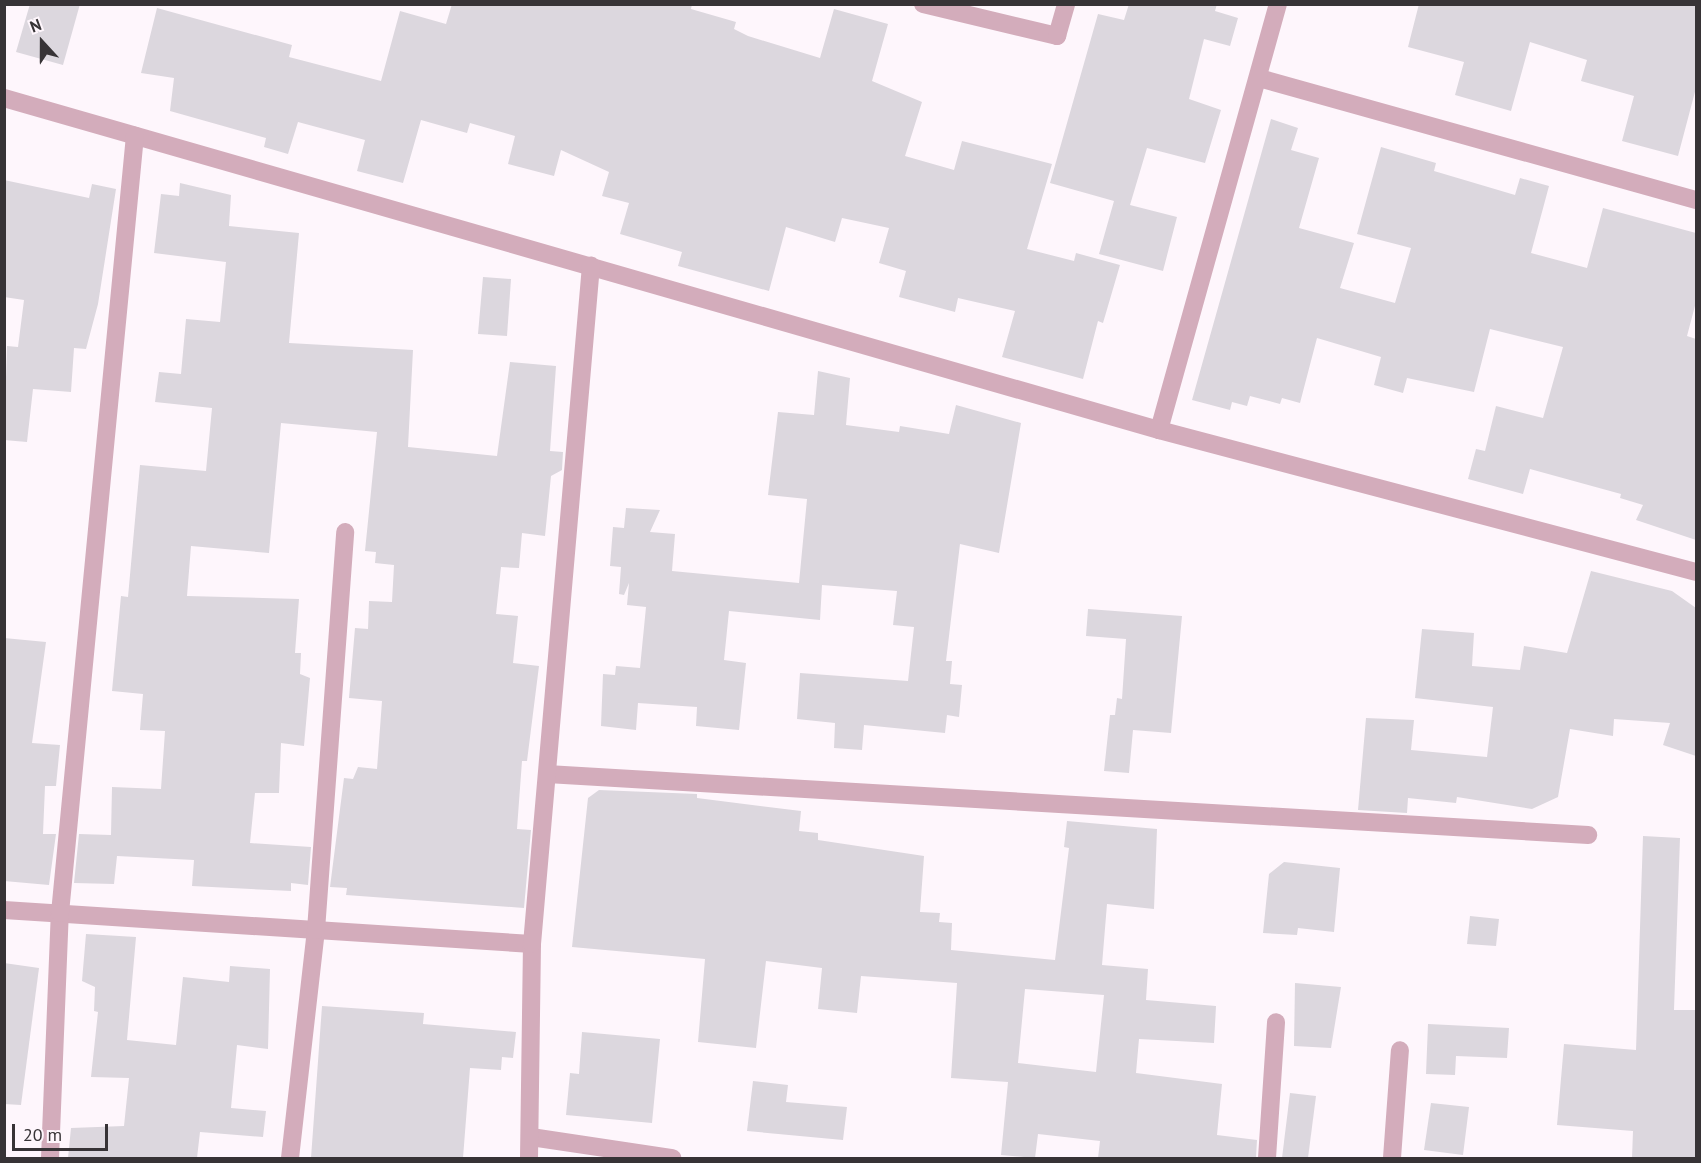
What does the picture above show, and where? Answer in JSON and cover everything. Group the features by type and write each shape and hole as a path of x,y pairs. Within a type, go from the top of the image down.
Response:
{"street":[{"path":"923,4 1057,36 1066,4"},
{"path":"1159,430 1278,4"},
{"path":"1259,78 1696,200"},
{"path":"4,98 1159,430 1696,572"},
{"path":"50,1158 60,914 135,136"},
{"path":"529,1158 532,944 591,266"},
{"path":"290,1158 316,930 345,532"},
{"path":"547,774 1588,835"},
{"path":"4,910 532,944"},
{"path":"1267,1158 1275,1022"},
{"path":"1392,1158 1400,1050"},
{"path":"531,1137 672,1158"}],"building":[{"path":"30,4 80,4 63,65 16,52"},
{"path":"452,4 692,4 691,9 736,22 734,29 748,36 820,58 834,9 888,24 872,81 922,102 905,156 954,170 962,141 1052,164 1027,249 1074,261 1076,253 1120,265 1103,323 1098,321 1083,379 1002,357 1015,311 958,298 955,312 899,297 906,271 879,263 889,228 842,218 835,242 786,227 769,291 678,266 682,252 620,234 629,203 602,196 609,172 561,150 554,176 508,164 515,136 470,123 467,133 421,120 403,183 357,171 365,140 298,122 288,154 264,147 266,138 170,111 174,78 141,73 157,8 292,45 289,57 381,81 400,11 446,24"},
{"path":"1129,4 1217,4 1215,11 1238,18 1230,46 1204,39 1189,99 1221,110 1205,163 1147,148 1130,205 1177,217 1163,271 1099,254 1114,201 1050,183 1098,14 1124,20"},
{"path":"1419,4 1696,4 1696,88 1678,156 1622,141 1634,96 1581,81 1587,60 1530,42 1511,111 1455,95 1464,62 1408,47"},
{"path":"1271,119 1298,128 1291,150 1319,158 1299,228 1354,243 1340,288 1395,303 1411,248 1357,234 1381,147 1436,163 1434,171 1515,195 1520,178 1549,186 1531,253 1587,268 1603,208 1696,233 1696,302 1687,336 1696,339 1696,540 1636,520 1643,505 1620,498 1621,494 1530,469 1523,494 1468,479 1476,449 1485,451 1496,406 1543,418 1563,347 1490,329 1474,392 1407,378 1403,393 1374,385 1381,357 1317,338 1300,403 1282,398 1280,404 1250,396 1247,406 1232,402 1230,410 1192,400"},
{"path":"4,180 89,198 92,184 116,189 98,304 86,349 74,348 71,392 33,389 27,442 4,440 7,346 18,347 24,300 4,297"},
{"path":"180,183 231,195 229,226 299,233 289,343 413,350 408,447 497,456 510,362 556,366 550,451 563,452 562,470 551,476 545,536 522,533 519,568 501,567 496,614 518,616 513,663 539,666 527,761 522,761 517,829 531,830 524,908 346,895 347,888 330,887 344,778 353,779 358,767 377,769 382,701 349,698 355,628 368,629 369,601 392,602 394,565 375,563 376,552 365,551 377,432 281,423 269,553 191,546 187,596 299,599 295,653 301,653 300,674 310,678 304,746 281,743 279,793 255,793 250,843 311,847 308,885 291,883 291,891 192,886 194,860 117,856 114,884 74,883 79,834 111,835 112,787 161,789 165,731 140,730 143,694 112,691 121,596 128,597 140,465 206,471 212,408 155,402 159,372 181,374 186,319 220,322 226,262 154,253 161,194 179,196"},
{"path":"483,277 511,279 507,336 478,334"},
{"path":"818,371 850,378 846,425 899,432 900,426 949,434 956,405 1021,423 999,553 960,544 946,661 952,661 950,684 962,685 959,717 947,715 945,733 864,725 862,750 834,748 835,723 797,719 800,673 908,681 914,627 893,625 897,591 822,585 820,620 729,611 724,660 746,663 739,730 696,726 697,707 638,703 636,730 601,726 603,674 615,675 616,666 640,668 646,607 627,605 629,583 624,595 619,594 621,567 610,566 613,527 624,528 626,508 660,510 650,532 675,534 672,571 799,583 807,499 768,495 778,412 814,415"},
{"path":"1591,571 1672,591 1696,608 1696,756 1663,745 1670,723 1614,719 1613,736 1570,729 1558,797 1532,809 1457,797 1456,803 1408,798 1407,813 1358,810 1366,718 1414,720 1411,750 1487,757 1493,707 1415,698 1422,629 1474,633 1472,666 1520,670 1524,646 1567,653"},
{"path":"1088,609 1182,616 1171,733 1133,730 1129,773 1104,771 1110,715 1115,715 1117,698 1122,699 1126,639 1086,636"},
{"path":"4,638 46,642 32,743 60,745 56,786 45,786 43,834 56,834 49,885 4,881"},
{"path":"599,790 697,794 697,798 801,811 799,831 818,833 818,840 924,856 920,912 940,913 939,922 952,923 951,950 1055,960 1069,848 1064,847 1067,821 1157,829 1154,909 1107,904 1102,965 1148,969 1146,1000 1216,1006 1214,1043 1139,1039 1136,1073 1222,1084 1217,1135 1257,1140 1256,1158 1098,1158 1100,1141 1038,1134 1035,1158 1001,1155 1008,1082 951,1078 957,983 861,976 857,1013 818,1009 822,968 766,961 756,1048 698,1042 705,959 572,947 588,798","holes":["1025,989 1104,995 1096,1072 1018,1063"]},
{"path":"1643,836 1680,838 1674,1010 1696,1010 1696,1158 1632,1158 1633,1131 1557,1125 1564,1044 1636,1050"},
{"path":"1284,862 1340,868 1334,932 1298,928 1297,935 1263,933 1269,874"},
{"path":"1470,916 1499,919 1496,946 1467,944"},
{"path":"86,934 136,937 127,1040 176,1045 183,977 229,982 230,966 270,969 268,1049 237,1045 231,1108 266,1111 263,1137 200,1132 197,1158 68,1158 71,1128 124,1126 129,1078 91,1077 98,1012 94,1011 95,987 82,981"},
{"path":"4,963 39,968 21,1105 4,1104"},
{"path":"1295,983 1341,987 1331,1048 1294,1046"},
{"path":"322,1006 424,1013 423,1024 516,1032 513,1058 502,1057 501,1070 470,1068 463,1158 311,1158"},
{"path":"1428,1024 1509,1028 1507,1058 1456,1056 1455,1075 1426,1074"},
{"path":"582,1032 660,1039 652,1123 566,1115 570,1073 579,1074"},
{"path":"753,1081 788,1085 786,1102 847,1107 843,1140 747,1131"},
{"path":"1290,1093 1316,1096 1308,1158 1282,1158"},
{"path":"1431,1103 1469,1107 1463,1155 1424,1150"}]}
